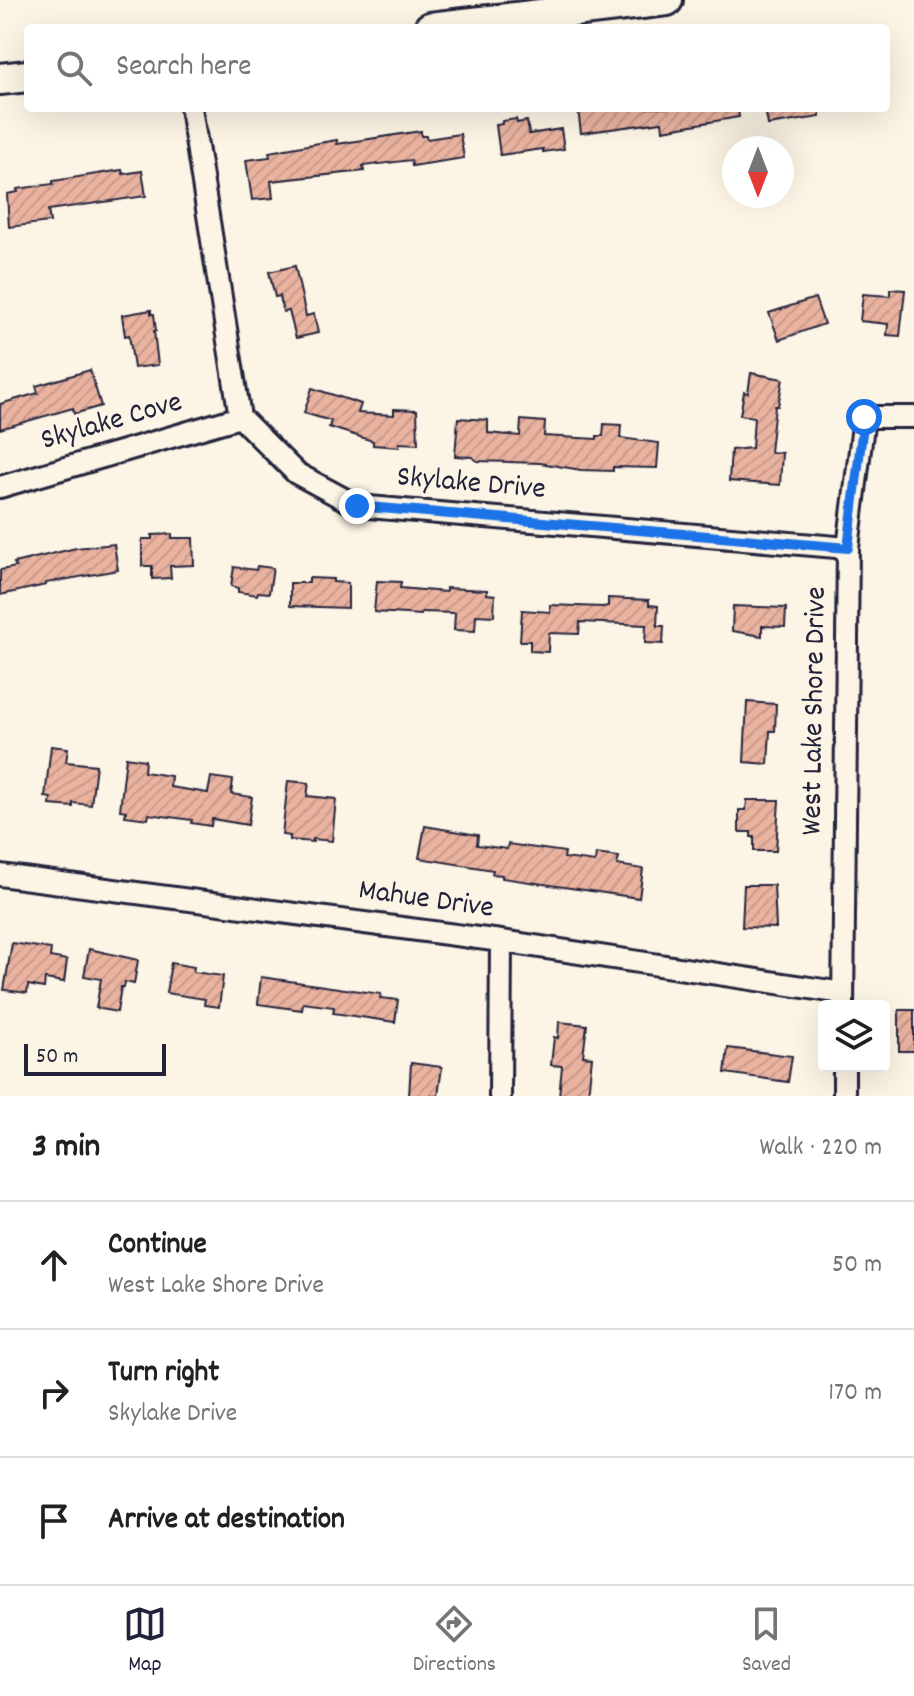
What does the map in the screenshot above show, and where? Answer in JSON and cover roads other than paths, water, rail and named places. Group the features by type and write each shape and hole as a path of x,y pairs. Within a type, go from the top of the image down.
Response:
{"main road":[{"path":"464,24 667,0"},
{"path":"0,79 24,76"}],"street":[{"path":"192,112 240,417"},
{"name":"Skylake Cove","path":"0,487 240,417"},
{"name":"Skylake Drive","path":"240,417 296,473 357,506 848,548"},
{"name":"West Lake Shore Drive","path":"843,1000 848,548 864,417 914,417"},
{"name":"Mahue Drive","path":"0,875 501,941 843,1000"},
{"path":"500,1096 501,941"},
{"path":"844,1072 844,1096"}]}
